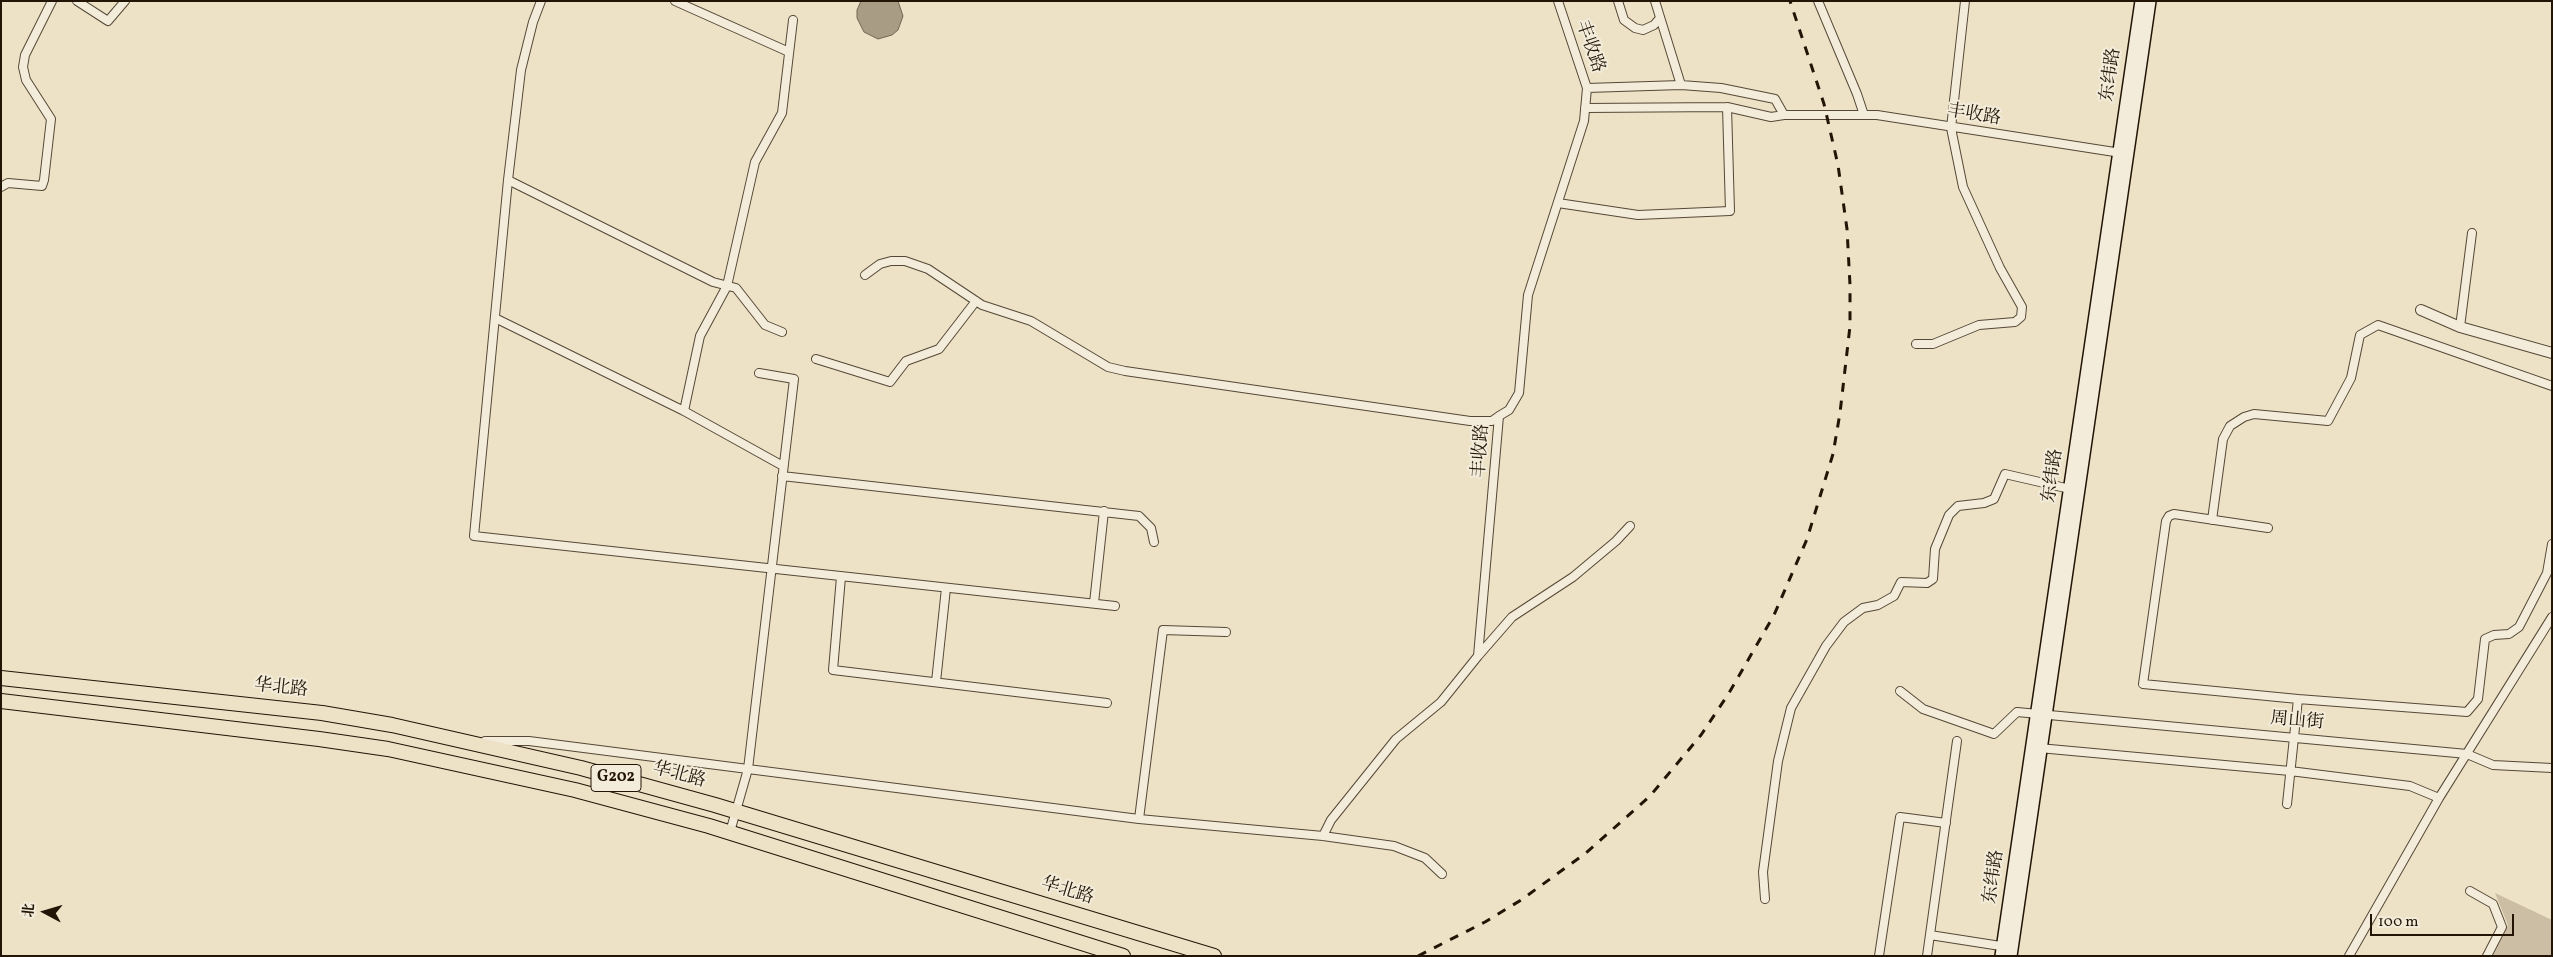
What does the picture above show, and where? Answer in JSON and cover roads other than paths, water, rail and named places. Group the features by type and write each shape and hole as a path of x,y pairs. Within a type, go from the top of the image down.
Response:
{"highway":[{"name":"华北路","path":"1,678 322,713 392,725 581,768 736,812 1214,956"},
{"name":"G202","path":"1,701 388,749 575,790 730,832 1123,956"}],"main road":[{"name":"东纬路","path":"2007,952 2124,153 2141,1"},
{"name":"东纬路","path":"2042,714 2070,489 2150,1"}],"street":[{"path":"1,186 8,183 42,186 44,180 51,119 26,80 23,67 25,55 52,1"},
{"path":"77,1 108,21 125,1"},
{"path":"541,1 533,22 522,70 508,180 474,536 1116,606"},
{"path":"674,1 790,52"},
{"name":"丰收路","path":"1478,656 1499,416 1509,410 1519,393 1528,295 1584,121 1587,88 1558,1"},
{"path":"1618,1 1624,20 1635,28 1642,30 1654,25 1660,18"},
{"path":"1655,1 1681,85"},
{"path":"1818,1 1864,115"},
{"path":"1916,344 1933,344 1979,325 2015,322 2021,318 2022,306 2000,268 1963,187 1950,128 1965,1"},
{"path":"684,411 700,336 727,286 755,162 782,113 793,20"},
{"path":"1587,88 1681,85 1721,88 1775,99 1784,115"},
{"path":"1558,203 1638,215 1730,211 1727,107"},
{"name":"丰收路","path":"1585,108 1727,107 1771,118 1784,115 1877,115 1950,128 2124,153"},
{"path":"508,180 713,282 736,288 764,325 782,332"},
{"path":"2460,327 2472,233"},
{"path":"865,275 880,264 891,261 905,261 928,269 976,301 1031,321 1108,367 1125,371 1470,421 1492,421 1499,416"},
{"path":"816,359 890,382 906,361 939,349 976,301"},
{"path":"2421,310 2460,327 2552,353"},
{"path":"495,318 684,411 783,466"},
{"path":"2212,520 2223,439 2230,426 2244,416 2254,414 2328,421 2351,378 2360,335 2378,325 2552,386"},
{"path":"730,832 748,769 794,379 760,373"},
{"path":"1765,899 1763,872 1778,761 1791,708 1826,646 1844,622 1863,608 1878,605 1894,596 1901,582 1927,583 1933,579 1935,549 1948,515 1958,506 1984,503 1994,499 2005,474 2070,489"},
{"path":"782,476 1139,516 1152,528 1154,542"},
{"path":"1094,603 1104,512"},
{"path":"2268,528 2174,514 2169,516 2166,520 2143,684 2298,699 2467,712 2478,699 2485,640 2494,635 2509,634 2518,627 2547,573 2552,544"},
{"path":"1323,836 1331,820 1396,739 1441,702 1512,617 1573,577 1616,541 1630,526"},
{"path":"841,577 833,670 1107,703"},
{"path":"936,682 946,588"},
{"path":"2349,956 2439,798 2552,617"},
{"path":"1139,819 1163,630 1226,632"},
{"name":"周山街","path":"1900,691 1923,709 1994,734 2017,712 2294,736 2467,754 2493,765 2552,768"},
{"path":"2287,804 2298,699"},
{"path":"465,742 529,741 1139,819 1323,836 1394,846 1425,858 1442,874"},
{"path":"1927,956 1958,741"},
{"path":"2037,748 2290,771 2410,786 2439,798"},
{"path":"1879,956 1900,817 1946,823"},
{"path":"2470,892 2493,904 2502,927 2487,956"},
{"path":"1930,935 2007,952"}],"railway":[{"path":"1418,956 1485,922 1521,900 1586,853 1650,796 1701,735 1729,693 1774,615 1807,539 1833,454 1840,413 1850,326 1850,285 1847,229 1838,165 1824,104 1790,1"}]}
